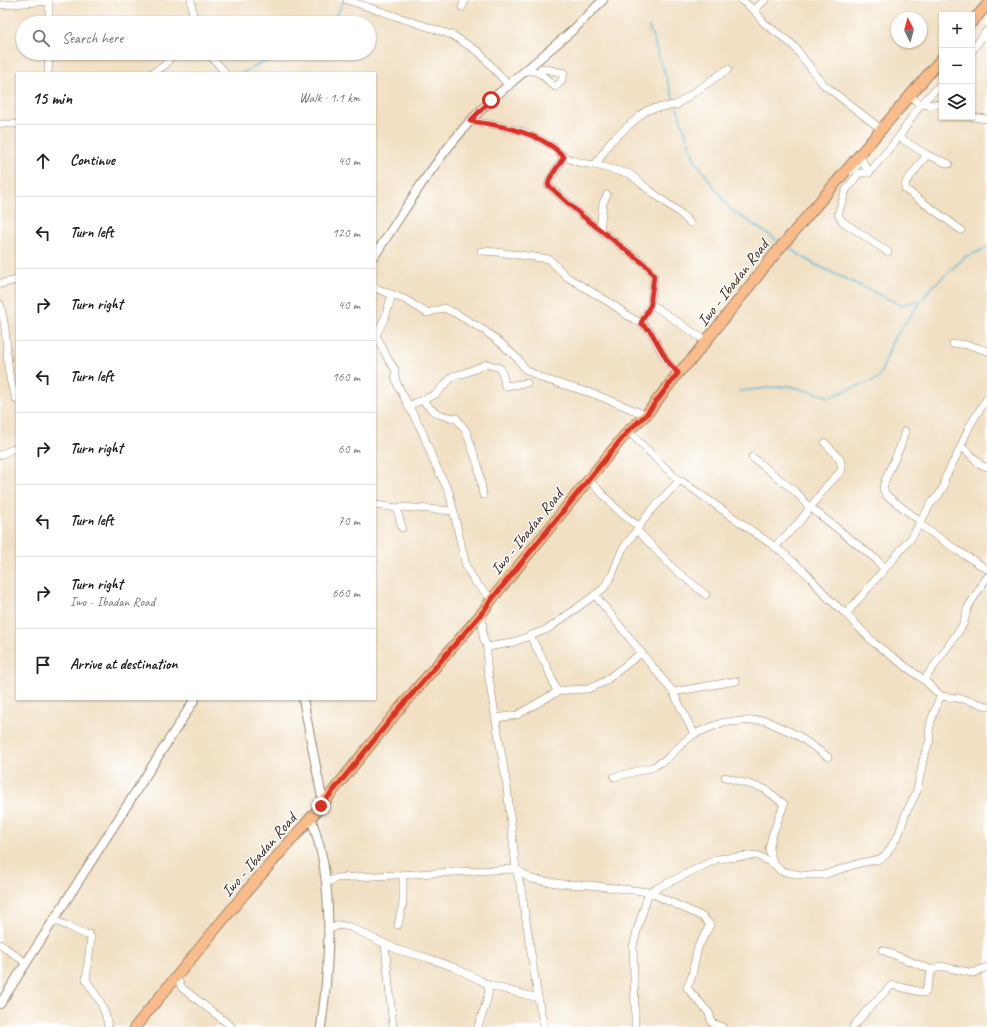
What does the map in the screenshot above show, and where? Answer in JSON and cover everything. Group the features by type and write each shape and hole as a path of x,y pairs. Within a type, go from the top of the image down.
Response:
{"main road":[{"path":"975,19 987,5"},
{"name":"Iwo - Ibadan Road","path":"136,1027 176,976 246,892 323,803 400,708 482,613 628,431 646,415 678,373 692,359 775,254 939,61"}],"street":[{"path":"0,5 49,0 49,16"},
{"path":"191,0 193,16"},
{"path":"376,253 422,183 446,150 470,121 491,100 574,29 603,0"},
{"path":"741,0 754,10 764,23 793,45 823,84 881,129"},
{"path":"754,10 765,0"},
{"path":"349,1 452,35 479,52 509,86"},
{"path":"974,48 987,30"},
{"path":"48,72 49,60"},
{"path":"154,72 164,66 169,60"},
{"path":"214,60 225,72"},
{"path":"595,165 611,140 643,113 650,109 676,105 728,69"},
{"path":"526,71 533,70 540,73"},
{"path":"888,252 842,221 838,214 843,198 846,190 860,173 869,172 899,137 920,105 941,84"},
{"path":"910,95 920,105 939,104"},
{"path":"975,117 987,119"},
{"path":"470,121 496,125 524,132 551,145 564,157 581,163 630,174 680,213 690,223"},
{"path":"0,124 16,124"},
{"path":"899,137 927,155 949,164"},
{"path":"927,155 906,182 905,189 961,230"},
{"path":"564,157 550,178 548,185 581,215 648,267 654,276 651,304 641,323"},
{"path":"791,235 862,160 869,172"},
{"path":"600,230 603,203 607,195"},
{"path":"481,252 497,252 549,259 567,276 641,323 651,332 668,362 678,373"},
{"path":"0,284 16,280"},
{"path":"376,288 406,300 427,313 444,308 455,313 485,331 518,359 525,369 541,378 594,394 646,415"},
{"path":"392,294 385,318 376,335 389,361 395,369 397,384 422,431 434,462 449,492 466,566 475,582 492,599"},
{"path":"0,304 5,329 6,354 9,373 16,397"},
{"path":"651,304 706,341"},
{"path":"953,344 960,343 987,351"},
{"path":"408,406 436,394 453,376 487,364 500,368 506,386 527,383"},
{"path":"846,614 912,537 931,503 938,496 944,486 945,478 969,427 987,398"},
{"path":"422,400 433,411 442,416 456,418 466,431 478,465 483,495"},
{"path":"628,431 679,481 683,482 776,547 806,574 874,643 924,680 941,696 963,699 987,706"},
{"path":"905,431 902,445 886,478 883,488 886,494 920,523 958,552 987,569"},
{"path":"776,547 800,521 826,487 842,470 840,459 825,442"},
{"path":"961,446 980,465 987,466"},
{"path":"0,455 16,447"},
{"path":"752,457 793,489 810,508 877,560 884,569"},
{"path":"588,480 638,528 673,568 706,595"},
{"path":"487,646 511,643 548,629 603,589 612,575 622,550 649,513 679,481"},
{"path":"376,505 398,508 402,507 454,511"},
{"path":"398,508 402,528"},
{"path":"924,680 962,625 968,607 987,577"},
{"path":"595,595 673,692 694,734"},
{"path":"482,613 483,636 487,646 487,666 507,787 516,869 521,888 544,1027"},
{"path":"530,636 547,667 557,692"},
{"path":"496,718 517,715 557,692 588,689 604,682 641,653"},
{"path":"673,692 736,681"},
{"path":"726,777 765,789 784,804 772,836 769,850 771,859 781,871 801,875 823,875 860,863 880,859 886,855 899,834 905,815 917,791 922,766 930,740 929,732 931,721 941,696"},
{"path":"0,1004 194,700"},
{"path":"303,700 323,803"},
{"path":"614,777 653,767 668,758 694,734 724,722 764,720 797,735 828,757"},
{"path":"311,817 324,866 326,883 328,930 326,990 321,1027"},
{"path":"635,1027 633,947 650,892 717,859 757,855 776,866"},
{"path":"326,883 336,878 403,876 516,869 531,879 563,884 589,884 650,892 703,917 710,925 698,947 691,979 687,988 709,1012 712,1023 722,1027"},
{"path":"398,925 403,903 403,876"},
{"path":"53,920 86,935 89,934 91,938 86,980 100,1001 106,1016 108,1027"},
{"path":"328,930 339,925 350,927 398,950 428,958 453,967 488,985 538,998"},
{"path":"0,944 26,964"},
{"path":"385,944 393,1027"},
{"path":"882,950 932,970"},
{"path":"853,1027 868,1009 892,985 925,994 932,970 940,966 973,973 987,967"},
{"path":"176,976 182,988 232,1027"},
{"path":"478,1027 488,996 488,985"}],"waterway":[{"path":"335,16 344,0"},
{"path":"649,27 675,103"},
{"path":"244,72 268,60"},
{"path":"677,108 695,160 730,209 781,243"},
{"path":"787,247 814,264 901,305 922,300"},
{"path":"739,391 790,386 830,397 879,378 893,340 930,289 965,257 987,248"}],"route":[{"path":"321,806 335,790 350,768 400,708 482,613 628,431 646,415 678,373 668,362 651,332 641,323 651,304 654,276 652,272 648,267 581,215 548,185 550,178 564,157 551,145 524,132 496,125 470,121 491,100"}]}
